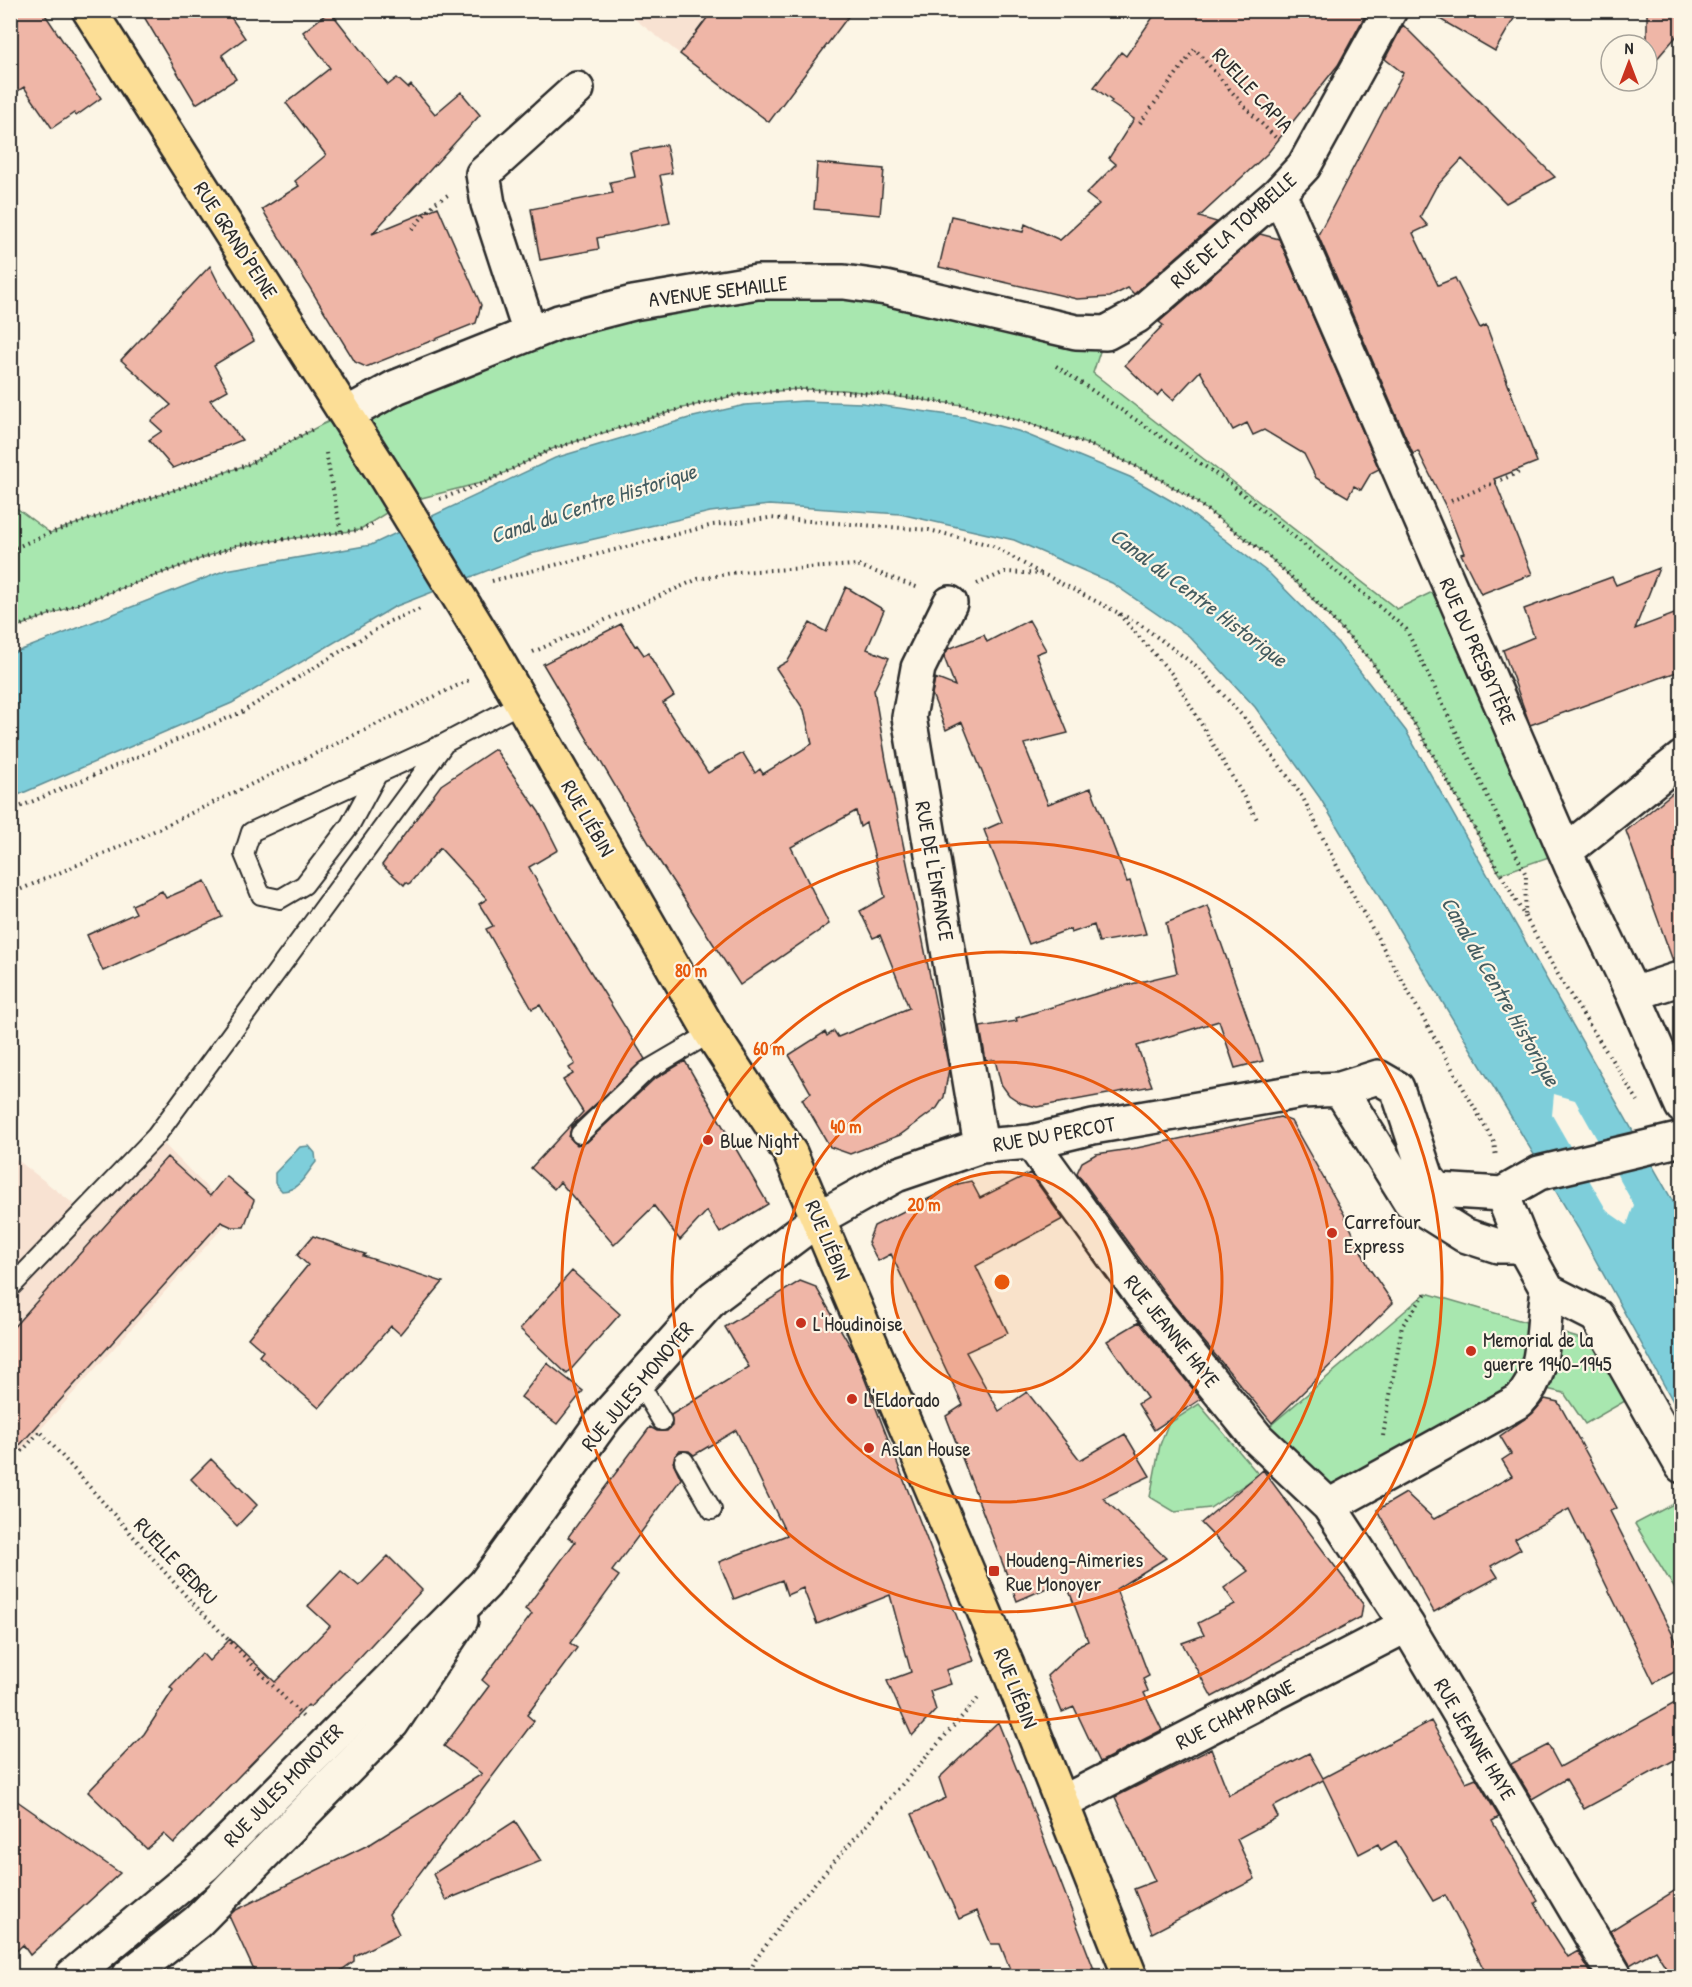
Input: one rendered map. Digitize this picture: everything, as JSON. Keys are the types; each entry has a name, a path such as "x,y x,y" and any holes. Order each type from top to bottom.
{"main road":[{"name":"RUE GRAND'PEINE","path":"89,10 334,419 382,471 493,654"},
{"name":"RUE LIÉBIN","path":"493,654 711,1033 790,1153 1007,1665 1130,1977"}],"street":[{"name":"RUE DE LA TOMBELLE","path":"1106,333 1137,316 1279,193 1304,166 1390,10"},
{"path":"530,333 488,204 483,174 576,88"},
{"name":"RUE DU PRESBYTÈRE","path":"1279,193 1566,851 1633,994 1682,1107"},
{"name":"AVENUE SEMAILLE","path":"334,419 396,387 559,322 633,303 735,285 790,281 844,282 886,288 1076,332 1106,333"},
{"name":"RUE DE L'ENFANCE","path":"950,603 918,668 909,717 981,1146"},
{"path":"1566,851 1682,758"},
{"path":"1633,994 1682,978"},
{"name":"RUE DU PERCOT","path":"819,1218 896,1175 981,1146 1031,1142 1093,1127 1302,1091 1340,1089 1378,1077 1397,1088 1426,1178 1437,1190 1504,1192"},
{"path":"1340,1089 1410,1201 1435,1219 1464,1235 1498,1246 1523,1246"},
{"name":"RUE JEANNE HAYE","path":"1031,1142 1142,1296 1257,1438 1329,1506 1407,1625 1615,1977"},
{"path":"1665,1143 1539,1173 1504,1192 1523,1246 1548,1291 1597,1316 1682,1466"},
{"name":"RUE JULES MONOYER","path":"129,1977 197,1922 392,1723 485,1584 605,1418 638,1380 713,1298 819,1218"},
{"path":"1329,1506 1519,1401 1532,1388 1540,1362 1548,1291"},
{"name":"RUE JULES MONOYER","path":"72,1977 205,1865 327,1740 485,1584"},
{"name":"RUE CHAMPAGNE","path":"1062,1803 1407,1625"}],"lane":[{"path":"377,776 350,825 304,885 280,898 261,895 244,854 251,832 377,776 521,703"},
{"path":"10,1288 156,1136 445,743"},
{"path":"580,1134 646,1071 711,1033"},
{"path":"638,1380 662,1421"},
{"path":"684,1461 712,1510"}],"path":[{"name":"RUELLE CAPIA","path":"1140,123 1195,49 1245,106 1304,166"},
{"path":"412,229 435,203 483,174"},
{"path":"1020,318 1046,359 1228,482 1406,629 1526,875 1525,919"},
{"path":"434,501 488,481 552,448 672,411 737,395 798,389 893,395 963,405 1031,424 1092,446 1146,471 1188,496 1266,554 1370,658 1418,729 1564,986 1665,1143"},
{"path":"10,550 50,533 249,464 334,419"},
{"path":"325,447 341,532"},
{"path":"1419,515 1522,471"},
{"path":"486,584 507,575 713,525 769,518 929,530 991,545 1138,623 1199,668 1247,721 1302,796 1340,872 1494,1142 1497,1172 1504,1192"},
{"path":"10,629 238,545 359,530 380,522"},
{"path":"10,894 133,841 493,654 698,579 738,572 857,565 906,581 950,603 979,582 1005,572 1042,574"},
{"path":"10,812 242,712 390,621 433,604"},
{"path":"1116,611 1151,647 1172,674 1258,821"},
{"path":"1382,1441 1402,1326 1426,1293"},
{"name":"RUELLE GEDRU","path":"10,1466 40,1431 186,1596 327,1740"},
{"path":"747,1977 756,1959 795,1906 1007,1665"}],"shaded area":[{"path":"624,11 854,11 769,122"},
{"path":"156,1136 242,1223 226,1224 11,1462 11,1155 84,1212"}],"green space":[{"path":"757,282 1106,333 1093,373 1397,609 1449,584 1566,851 1500,874 1418,729 1369,658 1266,554 1188,496 1146,471 1092,446 1031,424 963,405 844,390 798,389 737,395 683,408 552,449 488,481 402,503 359,530 238,545 11,629 11,504 50,533 249,464 321,425 530,333"},
{"path":"1426,1293 1526,1322 1528,1352 1513,1391 1332,1494 1264,1431"},
{"path":"1551,1330 1591,1342 1625,1401 1585,1424 1564,1393 1542,1388"},
{"path":"1199,1404 1259,1475 1210,1508 1175,1512 1150,1497 1160,1445 1168,1424"},
{"path":"1681,1500 1681,1599 1635,1524"}],"water":[{"name":"Canal du Centre Historique","path":"804,401 862,403 964,417 1018,431 1130,477 1182,507 1270,574 1338,643 1406,731 1681,1216 1681,1416 1578,1228 1320,798 1255,707 1189,636 1112,583 1014,540 900,514 769,505 710,512 530,554 394,607 232,703 11,798 11,654 226,570 371,545 555,458 689,418 745,405"},
{"path":"309,1146 315,1153 316,1162 298,1185 282,1191 275,1183 275,1173 300,1147"}],"pier":[{"path":"1554,1094 1575,1100 1634,1205 1627,1225 1607,1211 1552,1115"}],"building":[{"path":"10,10 42,10 101,98 76,116 74,113 52,128 24,87 10,96"},
{"path":"140,10 226,10 245,38 222,55 236,79 196,104"},
{"path":"713,10 853,10 769,122 680,54"},
{"path":"1158,10 1368,10 1338,65 1267,154 1199,217 1217,222 1134,294 1128,288 1110,297 1077,299 939,267 951,216 1023,232 1025,224 1060,240 1099,204 1086,194 1116,164 1109,158 1134,119 1110,103 1112,101 1094,87 1121,52 1126,56"},
{"path":"1424,10 1519,10 1495,51"},
{"path":"1647,10 1682,10 1682,30 1659,56 1659,33 1647,33"},
{"path":"330,11 388,85 397,78 408,88 411,85 435,114 461,92 480,115 372,234 438,207 481,305 476,323 366,367 355,362 262,209 299,186 295,181 326,155 286,103 330,68 303,32"},
{"path":"1403,25 1555,177 1506,203 1462,159 1436,187 1420,217 1428,226 1413,233 1438,285 1455,278 1480,328 1486,325 1537,462 1494,479 1532,574 1481,594 1461,554 1464,553 1446,507 1418,451 1413,454 1318,235 1403,73 1385,59"},
{"path":"666,145 672,173 660,175 670,223 597,238 599,249 540,260 531,209 613,193 610,182 635,177 630,152"},
{"path":"817,163 884,169 880,215 814,209"},
{"path":"1260,234 1279,239 1379,469 1371,473 1361,490 1354,486 1348,497 1316,478 1304,454 1264,430 1253,435 1247,423 1233,430 1200,371 1173,400 1162,390 1157,396 1125,365 1163,325 1159,322"},
{"path":"210,266 254,341 214,365 228,390 210,400 242,440 173,468 149,440 162,431 151,421 171,405 121,360"},
{"path":"1659,568 1635,629 1682,611 1682,670 1530,725 1503,650 1534,637 1524,609 1612,577 1616,585"},
{"path":"846,587 884,610 867,649 889,658 874,690 886,760 949,1069 944,1097 937,1108 900,1135 850,1154 830,1147 802,1099 811,1093 789,1055 825,1032 827,1036 834,1031 838,1037 909,1008 880,935 873,938 860,911 885,897 866,823 860,827 856,811 791,847 829,924 740,985 660,862 543,664 621,624 635,646 637,645 644,655 648,653 674,696 663,703 708,773 743,753 755,773 760,769 763,774 812,744 804,710 776,668 788,661 810,623 826,632"},
{"path":"1029,620 1046,650 1036,654 1068,733 1024,744 1048,804 1091,788 1127,882 1130,881 1146,934 1099,942 1094,925 1071,933 1070,929 1029,944 984,830 1002,822 962,722 946,730 932,694 935,678 955,686 944,657 948,649 984,635 987,642"},
{"path":"495,749 539,812 558,850 529,867 559,921 645,1059 572,1126 569,1137 577,1145 587,1142 653,1080 685,1061 768,1204 720,1233 707,1211 680,1240 654,1206 614,1245 560,1182 554,1189 531,1168 583,1112 563,1080 573,1074 569,1068 575,1064 540,1005 532,1009 486,929 493,926 479,904 487,899 440,848 409,884 406,882 404,885 382,865 441,785"},
{"path":"1682,785 1682,960 1673,961 1626,831"},
{"path":"205,881 222,917 103,971 87,935 136,913 132,905 162,891 166,898"},
{"path":"1208,906 1263,1061 1235,1068 1219,1021 1137,1046 1152,1086 1037,1107 1021,1103 1009,1095 1001,1084 995,1060 986,1061 980,1027 1017,1021 1016,1018 1111,989 1177,973 1166,923"},
{"path":"1280,1117 1291,1121 1344,1214 1369,1268 1393,1303 1272,1423 1172,1303 1077,1173 1082,1162 1096,1154 1137,1148"},
{"path":"167,1157 210,1196 226,1176 254,1200 244,1227 232,1227 221,1222 10,1456 10,1331"},
{"path":"1030,1173 1063,1219 976,1266 1008,1333 966,1352 999,1411 1027,1392 1080,1460 1125,1434 1150,1476 1103,1498 1166,1558 1116,1589 1149,1676 1143,1679 1148,1691 1144,1693 1162,1730 1100,1762 1074,1707 1062,1712 1047,1676 1081,1644 1088,1641 1065,1580 1017,1601 946,1416 963,1405 891,1254 878,1261 868,1242 874,1226 958,1184 971,1181 980,1198"},
{"path":"313,1236 365,1254 363,1256 443,1282 400,1334 391,1326 319,1408 259,1356 263,1351 248,1338 308,1265 297,1255"},
{"path":"572,1271 620,1314 567,1374 520,1329"},
{"path":"800,1281 816,1287 855,1354 974,1661 946,1670 951,1684 930,1691 936,1710 912,1736 887,1681 911,1672 890,1595 817,1624 803,1588 787,1595 782,1580 734,1599 719,1562 787,1535 736,1430 694,1455 689,1451 679,1451 673,1462 681,1479 612,1571 619,1576 570,1643 577,1648 527,1715 534,1721 389,1914 399,1934 354,1956 354,1961 332,1977 257,1977 229,1916 234,1911 372,1843 482,1774 444,1746 489,1686 482,1680 532,1614 525,1609 575,1542 568,1537 650,1427 657,1431 667,1431 672,1426 671,1415 749,1367 725,1327"},
{"path":"1139,1322 1201,1399 1154,1430 1138,1404 1147,1398 1107,1341"},
{"path":"547,1363 583,1391 557,1424 521,1397"},
{"path":"1545,1399 1558,1402 1617,1508 1610,1511 1682,1653 1682,1668 1654,1683 1569,1509 1515,1539 1521,1549 1491,1566 1498,1577 1434,1612 1377,1510 1406,1493 1434,1519 1512,1476 1502,1460 1511,1454 1500,1436 1533,1413"},
{"path":"211,1459 257,1505 237,1526 191,1479"},
{"path":"1263,1470 1363,1604 1361,1617 1212,1697 1182,1643 1204,1635 1198,1623 1235,1604 1224,1588 1248,1571 1201,1523"},
{"path":"388,1556 422,1590 360,1657 310,1707 308,1705 174,1843 164,1834 147,1849 88,1792 144,1734 173,1690 170,1687 202,1653 209,1661 230,1639 275,1682 330,1626 308,1606 341,1571 359,1586"},
{"path":"1682,1699 1682,1756 1584,1809 1566,1779 1532,1799 1511,1764 1548,1745 1560,1767"},
{"path":"1431,1721 1466,1782 1476,1778 1499,1817 1492,1821 1538,1901 1535,1903 1550,1929 1568,1957 1578,1951 1593,1977 1488,1977 1445,1895 1433,1901 1396,1841 1381,1850 1378,1844 1359,1854 1323,1780 1273,1807 1278,1817 1237,1839 1255,1879 1152,1933 1134,1889 1155,1881 1115,1797 1211,1749 1229,1795 1309,1753 1323,1778"},
{"path":"998,1722 1097,1977 1013,1977 1000,1944 991,1944 977,1911 959,1919 912,1814 946,1798 939,1778"},
{"path":"10,1796 120,1873 30,1955 23,1945 10,1957"},
{"path":"515,1821 541,1861 446,1900 433,1874"},
{"path":"1682,1886 1682,1977 1672,1977 1655,1950 1630,1965 1610,1931"}],"place":[{"name":"Blue Night","path":"708,1140"},
{"name":"Carrefour Express","path":"1332,1233"},
{"name":"L'Houdinoise","path":"801,1323"},
{"name":"Memorial de la guerre 1940-1945","path":"1471,1351"},
{"name":"L'Eldorado","path":"852,1399"},
{"name":"Aslan House","path":"869,1448"},
{"name":"Houdeng-Aimeries Rue Monoyer","path":"994,1571"}]}
